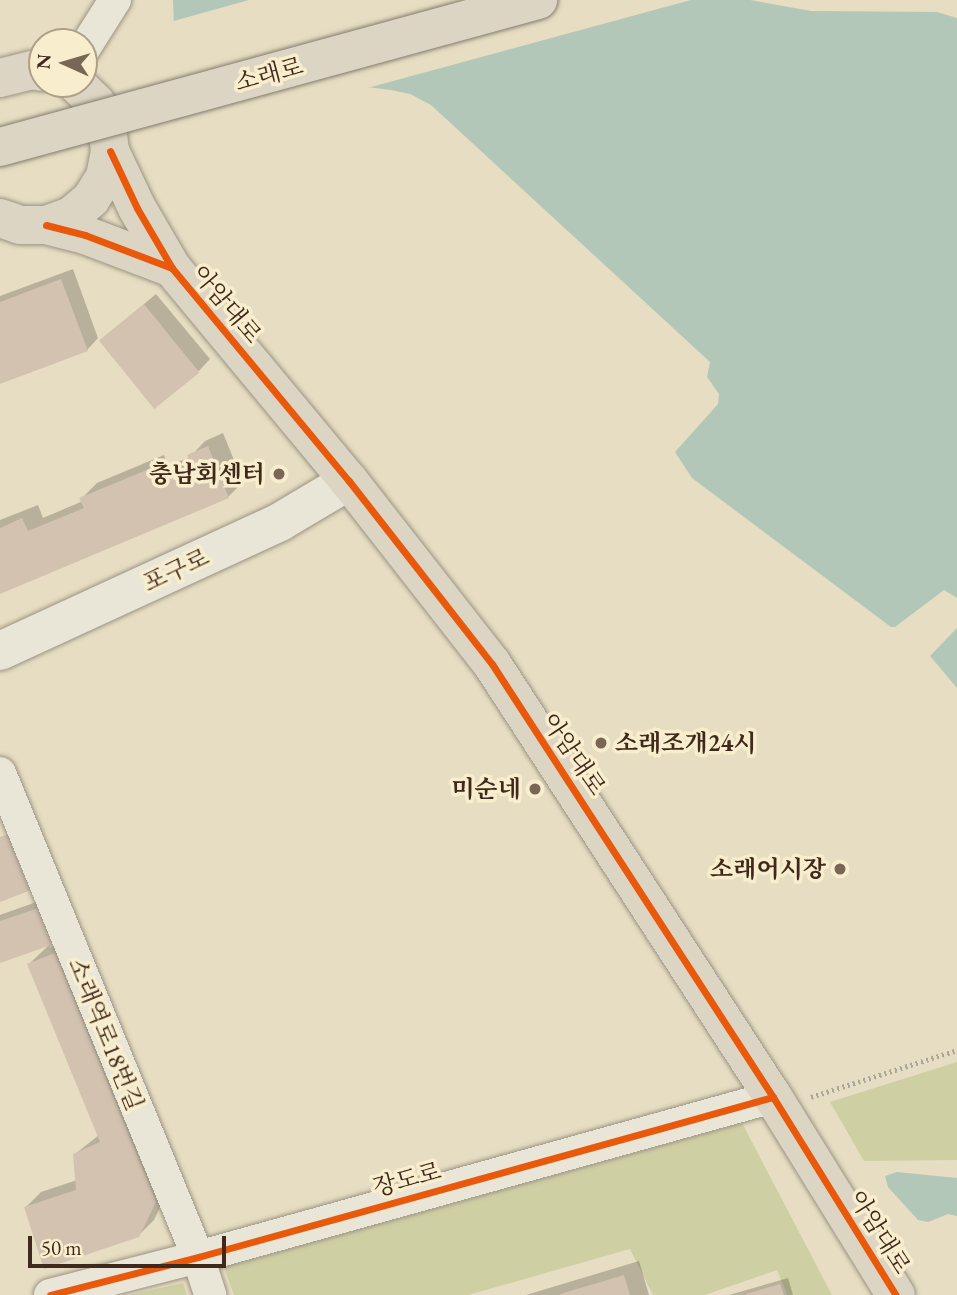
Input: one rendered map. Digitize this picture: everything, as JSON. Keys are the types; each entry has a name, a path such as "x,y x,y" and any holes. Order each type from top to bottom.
{"main road":[{"name":"소래로","path":"0,147 538,0"},
{"path":"0,78 28,71"},
{"path":"46,225 71,216 91,199 105,177 110,151 107,126 91,98"},
{"name":"아암대로","path":"110,151 137,208 172,268 349,481 492,664 897,1295"},
{"name":"아암대로","path":"0,218 20,225 46,225 85,235 172,268"}],"street":[{"path":"97,28 115,0"},
{"name":"포구로","path":"0,651 280,522 349,481"},
{"name":"소래역로18번길","path":"0,773 198,1257 210,1295"},
{"name":"장도로","path":"50,1295 776,1103"}],"path":[{"path":"776,1103 957,1050"}],"green space":[{"path":"957,1062 957,1160 864,1161 830,1102"},
{"path":"742,1123 832,1295 787,1295 777,1270 705,1295 653,1295 630,1249 468,1295 234,1295 224,1267"},
{"path":"183,1283 187,1295 129,1295"}],"shaded area":[{"path":"173,0 750,0 811,11 937,12 957,18 957,598 944,590 895,627 891,627 692,478 675,452 718,404 719,394 707,377 710,362 431,105 410,94 391,90 206,67 174,29"},
{"path":"957,628 957,688 930,656"},
{"path":"897,1172 957,1178 957,1216 948,1214 928,1222 918,1220 888,1187 885,1176"}],"pier":[{"path":"249,0 691,0 360,90 205,70 188,64 177,50 170,22"}],"building":[{"path":"61,279 88,351 0,384 0,302"},
{"path":"144,304 199,372 154,409 99,341"},
{"path":"208,446 229,498 0,594 0,528 22,518 28,531 84,508 79,498 149,469 153,480 191,464 187,455"},
{"path":"12,833 34,889 0,902 0,837"},
{"path":"42,907 54,944 0,963 0,921"},
{"path":"55,953 156,1202 139,1237 44,1269 24,1207 76,1190 73,1154 100,1142 27,964"},
{"path":"624,1275 630,1295 560,1295 560,1294"},
{"path":"780,1284 784,1295 746,1294"}],"cycle path":[{"path":"46,225 85,235 172,268 137,208 110,151"},
{"path":"172,268 349,481 492,664 773,1097 896,1295"},
{"path":"50,1295 198,1257 773,1097"}],"place":[{"name":"충남회센터","path":"279,474"},
{"name":"소래조개24시","path":"601,743"},
{"name":"미순네","path":"535,789"},
{"name":"소래어시장","path":"840,869"}]}
